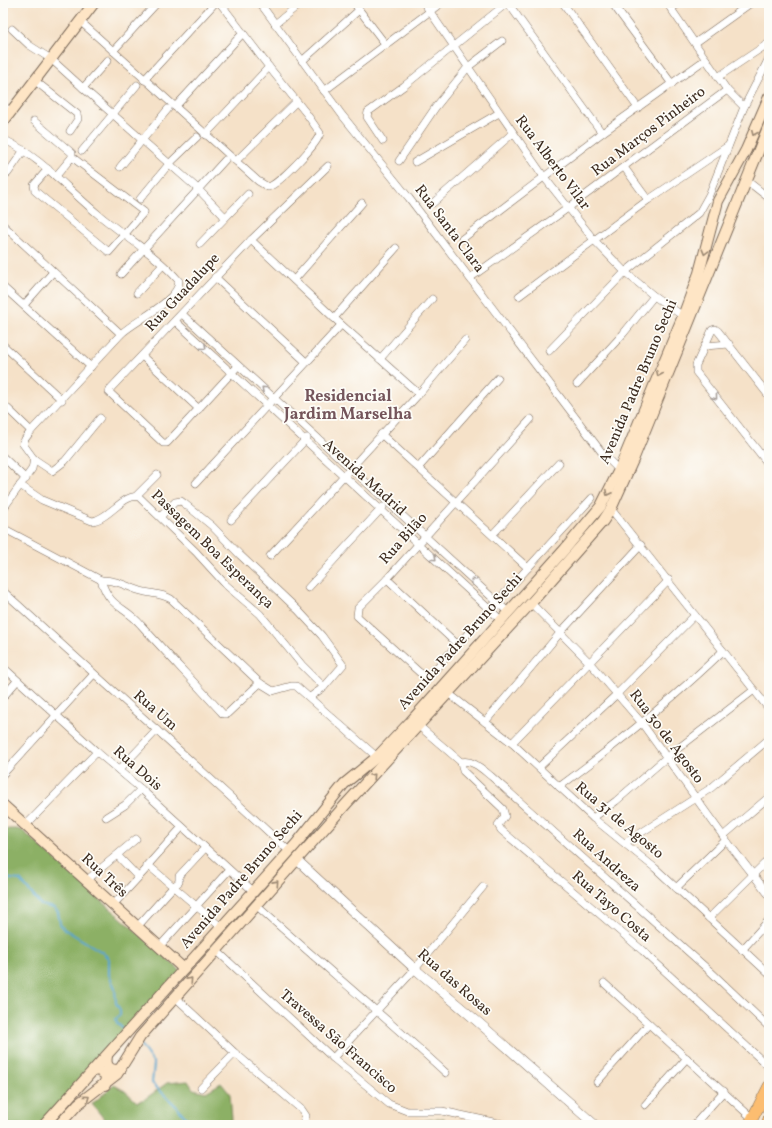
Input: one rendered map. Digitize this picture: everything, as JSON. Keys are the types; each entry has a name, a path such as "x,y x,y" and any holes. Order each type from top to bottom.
{"main road":[{"path":"3,122 7,109 34,80 81,22 94,3"},
{"name":"Avenida Padre Bruno Sechi","path":"44,1125 254,891 338,791 377,757 501,620 601,506 619,470 683,316 701,266 718,201 746,150 769,97"},
{"name":"Avenida Padre Bruno Sechi","path":"59,1125 78,1104 105,1085 120,1069 134,1044 216,950 257,906 347,803 531,603 611,509 633,460 746,180 769,127"},
{"path":"718,201 736,207"},
{"path":"349,780 349,787 353,791 358,792"},
{"path":"338,791 346,794 348,797 347,803"},
{"name":"Rua Três","path":"3,805 184,969"},
{"path":"107,1056 106,1062 108,1067 114,1070 120,1069"},
{"path":"93,1071 98,1070 106,1075 105,1085"},
{"path":"751,1122 769,1086"},
{"path":"767,1125 769,1118"}],"street":[{"path":"113,51 156,3"},
{"path":"144,80 215,3"},
{"path":"81,22 144,80 171,108 258,181 268,187 276,183 313,145 319,138 320,133 220,3"},
{"name":"Rua Santa Clara","path":"260,3 324,91 470,278 603,454 619,470"},
{"path":"275,24 301,3"},
{"path":"354,3 386,45"},
{"name":"Rua Alberto Vilar","path":"424,3 544,177 594,240 625,272 654,296 683,316"},
{"path":"324,91 441,3"},
{"path":"383,141 367,117 368,112 404,86 508,3 602,133"},
{"path":"563,3 638,108"},
{"path":"612,3 672,84"},
{"path":"679,3 669,6 727,90 744,107"},
{"path":"695,44 751,3"},
{"path":"302,61 360,10"},
{"path":"12,30 29,45 51,59 198,189 225,217"},
{"path":"120,167 171,108 243,33"},
{"path":"399,161 435,108 468,67 502,41"},
{"path":"718,77 769,43"},
{"path":"549,350 625,272 699,213 709,195 744,107 769,58"},
{"path":"462,238 602,133 706,59"},
{"path":"83,88 108,60"},
{"path":"205,135 269,67"},
{"path":"34,80 77,114 78,119 70,131"},
{"path":"82,151 137,86"},
{"name":"Rua Marços Pinheiro","path":"470,278 568,208 727,90"},
{"path":"236,161 296,102"},
{"path":"416,162 499,113"},
{"path":"34,121 71,150 72,157 144,212 109,252 35,191 34,185 48,169"},
{"path":"433,203 513,133"},
{"path":"140,199 169,164 197,137"},
{"path":"3,139 24,150 48,169 94,211 144,250 177,279 178,286 157,309 130,326 121,334 32,431 25,439 23,444 34,459 50,470 58,467 100,418"},
{"path":"519,296 648,200 728,146"},
{"path":"8,172 24,150"},
{"path":"56,176 72,157"},
{"path":"121,274 225,160"},
{"name":"Rua Guadalupe","path":"199,409 167,443 163,443 109,392 111,388 182,314 215,277 328,166"},
{"path":"624,167 648,200"},
{"path":"746,180 769,198"},
{"path":"200,244 248,194"},
{"path":"294,280 362,203"},
{"path":"3,225 121,334"},
{"path":"251,240 341,325 419,394"},
{"path":"334,318 396,248"},
{"path":"137,293 162,266"},
{"path":"24,305 53,272"},
{"path":"215,277 306,362"},
{"path":"4,292 24,305 92,367"},
{"path":"577,384 623,334 654,296"},
{"path":"380,359 432,299"},
{"name":"Avenida Madrid","path":"182,314 508,612"},
{"name":"Avenida Madrid","path":"175,321 304,441 501,620"},
{"path":"196,483 341,325"},
{"path":"769,396 718,331 714,329 712,330 696,365 696,372 769,465"},
{"path":"270,556 349,468 419,394 465,340"},
{"path":"705,346 729,344"},
{"path":"3,345 62,400"},
{"path":"142,356 199,409 238,366"},
{"path":"418,467 498,378"},
{"path":"3,404 32,431"},
{"name":"Rua Bilão","path":"458,645 432,675 427,677 419,672 357,616 358,608 531,419"},
{"path":"231,520 311,433"},
{"path":"381,434 493,534 528,568"},
{"path":"3,457 26,479"},
{"path":"4,505 26,479 32,469 34,459"},
{"path":"493,534 559,463"},
{"path":"136,496 157,475"},
{"name":"Passagem Boa Esperança","path":"20,486 42,500 92,521 104,516 130,498 136,496 161,516 196,552 221,581 260,614 302,666 324,687"},
{"path":"387,578 458,645 592,498"},
{"path":"161,516 175,502 181,501 212,526 311,624 339,658 342,667 324,687 310,697"},
{"path":"308,588 387,502"},
{"path":"611,509 669,580 769,709"},
{"path":"3,528 101,580 119,581 141,591 159,594 171,599 260,683 273,691 296,686 377,757"},
{"path":"485,722 560,633 641,545"},
{"path":"101,580 107,596 113,603 140,624 223,714 227,714 235,708 260,683"},
{"path":"512,743 669,580"},
{"name":"Rua Um","path":"3,592 93,675 234,799 289,851"},
{"name":"Rua 30 de Agosto","path":"531,603 589,662 641,722 667,756 724,838 754,874 769,895"},
{"path":"539,767 618,694 695,615"},
{"path":"559,787 690,682 723,651"},
{"name":"Rua Dois","path":"3,667 57,717 141,789 228,870 254,891"},
{"path":"3,774 57,717 93,675"},
{"path":"3,697 17,681"},
{"path":"593,818 616,801 667,756 754,690"},
{"name":"Rua 31 de Agosto","path":"448,693 512,743 593,818 655,868 769,974"},
{"name":"Rua Andreza","path":"419,726 460,762 467,761 476,765 492,777 711,972 769,1027"},
{"path":"119,770 157,730"},
{"path":"625,843 696,798 733,771 769,739"},
{"path":"26,825 97,752"},
{"name":"Rua Tayo Costa","path":"460,762 463,771 504,809 505,816 498,825 501,830 643,951 769,1067"},
{"path":"106,817 125,805 141,789"},
{"path":"676,888 724,838 769,798"},
{"path":"113,905 182,827"},
{"path":"87,880 118,856 136,839"},
{"path":"137,926 179,882 179,876 205,848"},
{"path":"118,856 138,877"},
{"name":"Rua das Rosas","path":"297,860 415,968 595,1125"},
{"path":"708,918 769,860"},
{"path":"147,866 151,867 221,927"},
{"path":"159,947 195,905 228,870"},
{"path":"333,1058 415,968 483,886"},
{"path":"257,906 319,962 377,1010 446,1073"},
{"path":"742,950 769,920"},
{"name":"Travessa São Francisco","path":"216,950 333,1058 370,1090 399,1109 407,1111 442,1111 507,1125"},
{"path":"604,983 724,1091 751,1122"},
{"path":"175,997 235,1053 302,1110 306,1116 302,1125"},
{"path":"598,1082 649,1024"},
{"path":"201,1088 235,1053"},
{"path":"645,1105 687,1058"},
{"path":"694,1125 724,1091"}],"green space":[{"path":"8,829 23,831 181,971 40,1125 3,1125 3,833"},
{"path":"188,1081 193,1089 206,1092 221,1083 230,1094 232,1119 229,1125 109,1125 92,1104 114,1085 125,1091 137,1102 145,1099 167,1083"},
{"path":"444,1118 445,1125 402,1125 405,1120 420,1121"}],"waterway":[{"path":"3,878 20,880 41,905 54,908 58,912 60,924 64,929 102,952 109,959 109,975 115,988 116,1003 120,1010 120,1015 116,1019 117,1023 125,1031"},
{"path":"140,1044 154,1064 152,1083 177,1107 192,1125"}],"district":[{"name":"Residencial Jardim Marselha","path":"348,406"}]}
